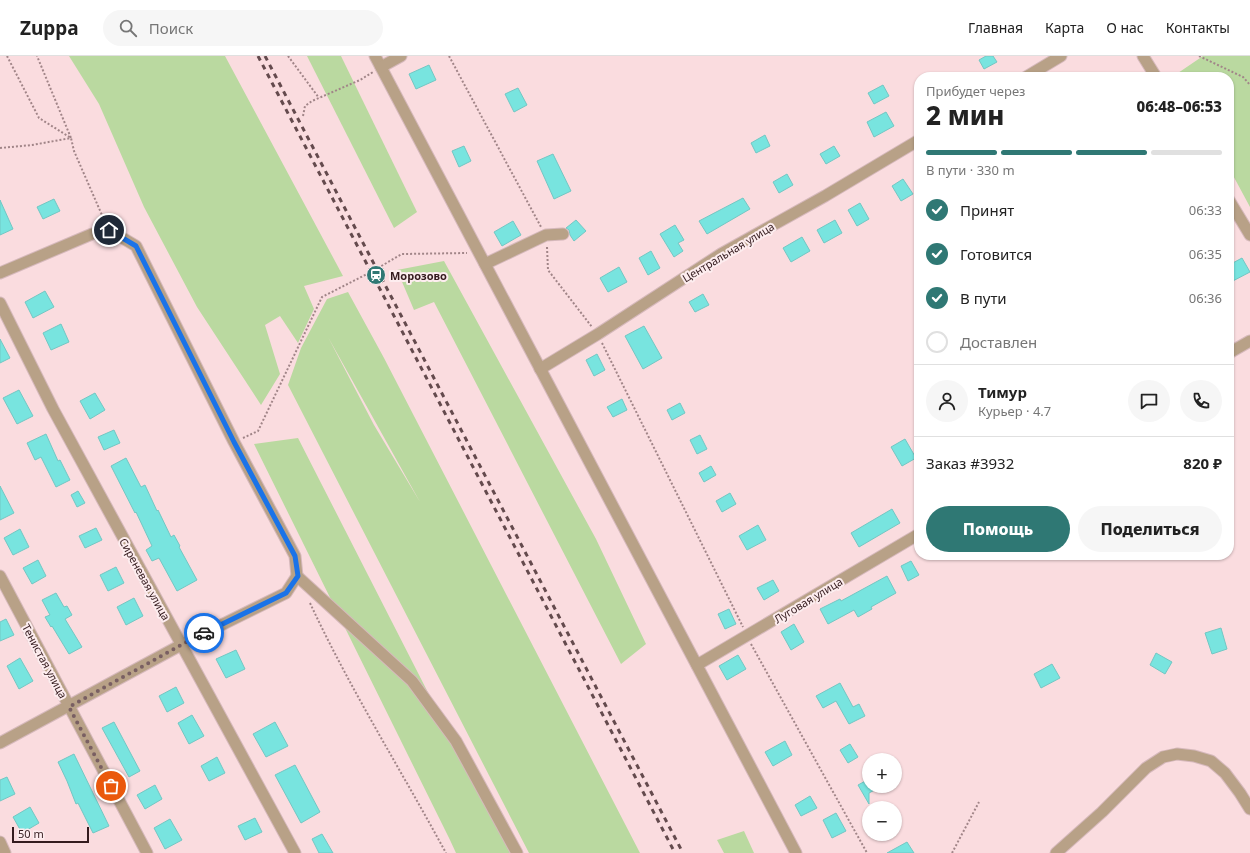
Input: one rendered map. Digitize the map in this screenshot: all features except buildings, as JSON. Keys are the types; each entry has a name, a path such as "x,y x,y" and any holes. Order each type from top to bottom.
{"street":[{"path":"375,56 796,853"},
{"path":"381,67 401,56"},
{"path":"1034,72 1061,56"},
{"path":"1143,56 1153,72"},
{"name":"Центральная улица","path":"540,369 598,334 721,254 825,196 914,143"},
{"path":"1234,208 1250,235"},
{"path":"0,273 92,234 109,230 136,246 234,442 295,556 298,576 412,681 456,741 517,853"},
{"path":"485,264 546,235 563,234"},
{"name":"Сиреневая улица","path":"0,303 53,409 295,853"},
{"path":"1234,350 1250,340"},
{"name":"Луговая улица","path":"697,665 914,537"},
{"name":"Тенистая улица","path":"0,576 147,853"},
{"path":"0,743 181,645 286,593 298,576"},
{"path":"1056,853 1102,812 1146,768 1163,757 1177,754 1194,756 1211,761 1225,773 1240,792 1250,809"},
{"path":"0,842 5,853"}],"path":[{"path":"7,56 39,118 71,138"},
{"path":"37,56 71,138 74,151 109,230"},
{"path":"288,56 319,98"},
{"path":"449,56 546,235 548,270 598,334 747,636 867,853"},
{"path":"1199,56 1233,72"},
{"path":"303,116 306,106 319,98 360,80 381,67"},
{"path":"1234,73 1243,77 1250,85"},
{"path":"0,148 32,145 71,138"},
{"path":"234,442 258,431 322,297 402,254 478,252"},
{"path":"307,597 371,721 446,853"},
{"path":"952,853 979,802"}],"green space":[{"path":"69,56 225,56 343,276 304,286 314,309 298,343 280,316 265,325 280,374 261,405 197,307 144,207 99,104"},
{"path":"307,56 341,56 417,212 394,228"},
{"path":"1203,56 1250,56 1250,207 1234,177 1234,72 1179,72"},
{"path":"444,261 596,539 646,644 621,664 434,302 414,310 397,270"},
{"path":"348,292 384,358 640,853 529,853 288,385 301,348 327,299","holes":["328,337 420,502 374,425"]},
{"path":"298,438 510,853 456,853 254,444"},
{"path":"744,831 754,853 724,853 717,840"}],"railway":[{"path":"258,56 675,853"},
{"path":"265,56 683,853"}],"way so far":[{"path":"111,786 69,707 204,633"}],"place":[{"name":"Морозово","path":"376,275"}],"route":[{"path":"109,230 136,246 234,442 295,556 298,576 286,593 204,633"}]}
